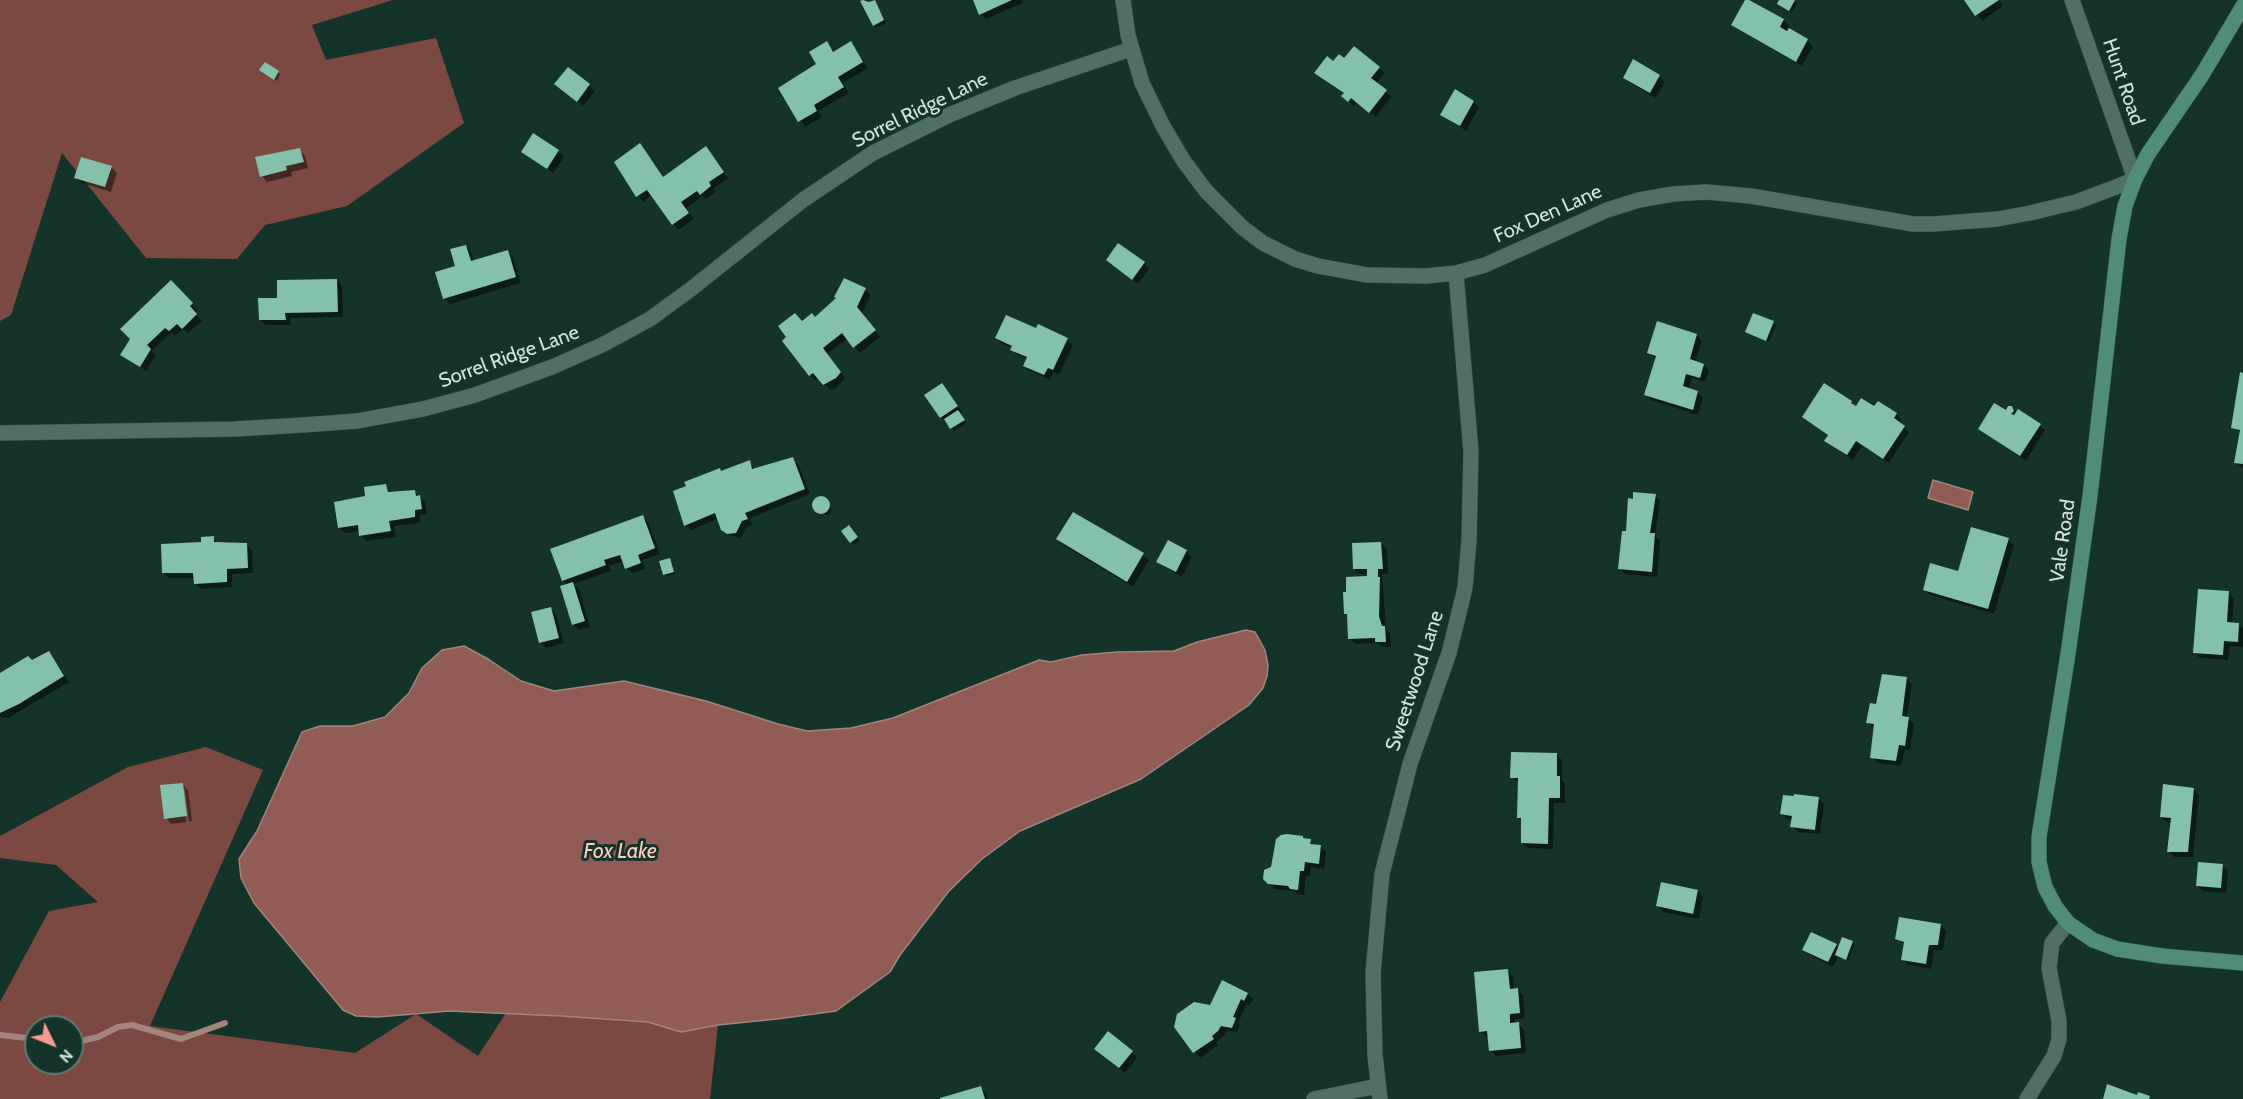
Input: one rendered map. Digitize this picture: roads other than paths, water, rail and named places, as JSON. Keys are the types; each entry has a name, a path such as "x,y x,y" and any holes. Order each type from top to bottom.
{"main road":[{"name":"Vale Road","path":"2243,6 2202,75 2148,154 2125,206 2119,239 2090,496 2039,837 2039,862 2045,887 2055,906 2068,923 2093,940 2117,949 2162,956 2243,963"}],"street":[{"name":"Fox Den Lane","path":"1123,0 1131,49 1142,83 1183,160 1206,191 1243,228 1263,243 1295,259 1367,275 1426,276 1456,273 1485,265 1607,210 1639,200 1673,194 1706,192 1751,196 1913,224 1933,224 1998,219 2030,213 2076,202 2135,179"},
{"name":"Hunt Road","path":"2072,0 2135,179"},
{"name":"Sorrel Ridge Lane","path":"0,433 235,429 357,421 414,411 475,395 552,367 602,345 650,319 803,200 873,153 949,115 1004,93 1131,49"},
{"name":"Sweetwood Lane","path":"1379,1092 1375,1055 1373,973 1382,874 1410,764 1449,653 1465,588 1469,540 1471,452 1456,273"},
{"path":"2026,1099 2054,1056 2059,1039 2059,1021 2049,968 2052,943 2068,923"},
{"path":"1314,1099 1379,1092"}],"water":[{"path":"1933,480 1973,492 1968,510 1928,498"},
{"name":"Fox Lake","path":"1246,630 1255,632 1265,650 1268,665 1263,688 1249,705 1141,779 1020,831 982,859 949,891 900,955 890,972 836,1011 718,1025 681,1032 648,1022 561,1016 449,1011 378,1017 356,1016 343,1010 254,903 241,878 239,859 257,831 302,732 320,726 353,726 385,717 409,693 422,668 442,650 464,646 521,681 554,691 624,681 706,701 807,731 851,728 893,718 1039,660 1051,662 1082,655 1117,652 1174,651 1197,642"}],"waterway":[{"path":"84,1040 98,1037 118,1027 132,1025 181,1039 225,1023"},
{"path":"0,1035 24,1038"}]}
